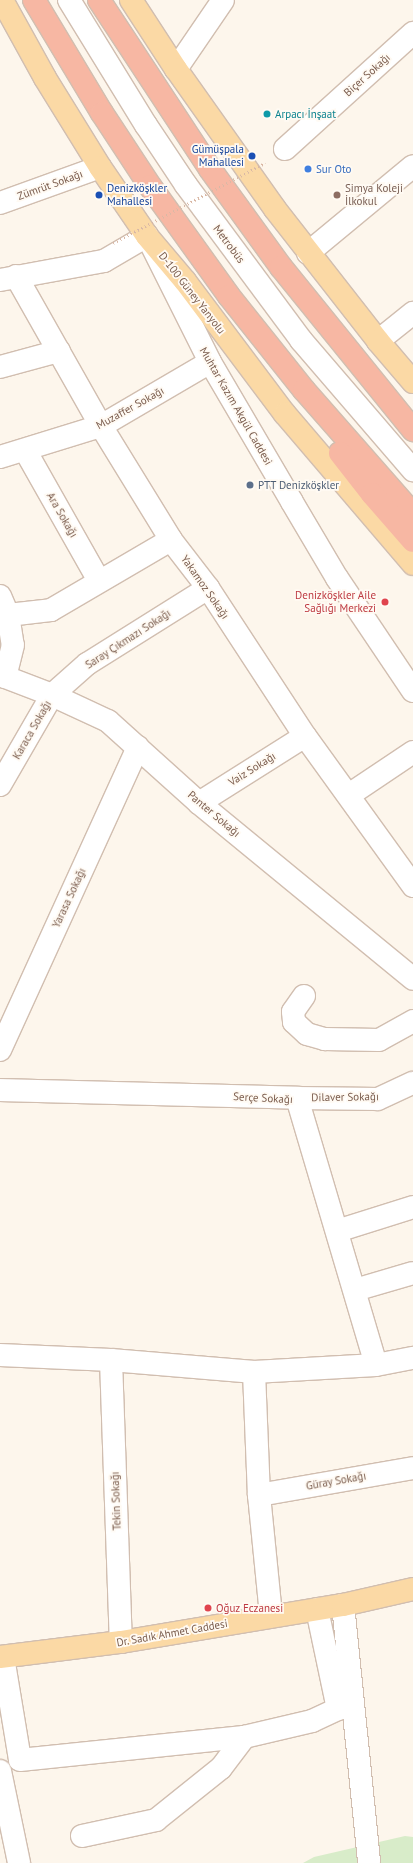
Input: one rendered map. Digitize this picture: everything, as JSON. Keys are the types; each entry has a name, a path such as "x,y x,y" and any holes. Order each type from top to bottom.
{"highway":[{"path":"34,0 102,113 150,186 229,296 304,390 413,514"},
{"path":"99,0 170,111 232,200 281,267 413,430"},
{"path":"304,390 317,417 334,445 372,494 413,541"}],"main road":[{"name":"D-100 Güney Yanyolu","path":"2,0 45,78 100,167 147,236 184,281 285,414 413,564"},
{"path":"131,0 176,69 308,253 378,341 413,382"},
{"name":"Dr. Sadık Ahmet Caddesi","path":"1,1657 121,1642 343,1605 413,1589"}],"street":[{"name":"Metrobüs","path":"69,0 146,125 186,185 301,340 413,470"},
{"path":"176,69 223,0"},
{"name":"Biçer Sokağı","path":"285,149 413,33"},
{"path":"308,253 413,166"},
{"name":"Zümrüt Sokağı","path":"0,203 100,167"},
{"path":"8,278 104,261 147,236"},
{"name":"Muhtar Kazım Akgül Caddesi","path":"147,236 210,362 337,578 413,691"},
{"name":"Yakamoz Sokağı","path":"8,278 59,351 101,426 171,540 208,588 305,736 413,886"},
{"path":"378,341 413,313"},
{"path":"0,367 59,351"},
{"name":"Muzaffer Sokağı","path":"0,457 101,426 210,362"},
{"name":"Ara Sokağı","path":"25,450 99,581"},
{"path":"3,676 13,645 3,609 51,610 171,540"},
{"name":"Saray Çıkmazı Sokağı","path":"52,695 87,664 208,588"},
{"name":"Panter Sokağı","path":"3,676 52,695 108,721 199,803 413,979"},
{"name":"Karaca Sokağı","path":"0,785 52,695"},
{"name":"Vaiz Sokağı","path":"199,803 305,736"},
{"name":"Yarasa Sokağı","path":"0,1050 138,747"},
{"path":"348,795 413,752"},
{"path":"304,996 293,1012 294,1022 307,1034 325,1039 379,1040 413,1021"},
{"name":"Dilaver Sokağı","path":"297,1098 378,1099 413,1083"},
{"name":"Serçe Sokağı","path":"0,1090 297,1098 376,1365"},
{"path":"337,1231 413,1206"},
{"path":"355,1290 413,1273"},
{"path":"0,1355 111,1360 254,1372 376,1365 413,1358"},
{"name":"Tekin Sokağı","path":"111,1360 121,1642"},
{"path":"254,1372 259,1495 271,1616"},
{"name":"Güray Sokağı","path":"259,1495 413,1468"},
{"path":"343,1605 369,1863"},
{"path":"1,1657 20,1760 244,1737 312,1721 338,1709 317,1609"},
{"path":"82,1836 156,1820 220,1768 244,1737"},
{"path":"0,1771 19,1863"}],"path":[{"path":"113,244 265,162"}],"green space":[{"path":"405,1836 413,1837 413,1863 303,1863 314,1857"}],"place":[{"name":"Arpacı İnşaat","path":"267,114"},
{"name":"Gümüşpala Mahallesi","path":"252,156"},
{"name":"Sur Oto","path":"308,169"},
{"name":"Denizköşkler Mahallesi","path":"99,195"},
{"name":"Simya Koleji İlkokul","path":"337,195"},
{"name":"PTT Denizköşkler","path":"250,485"},
{"name":"Denizköşkler Aile Sağlığı Merkezi","path":"385,602"},
{"name":"Oğuz Eczanesi","path":"208,1608"}]}
